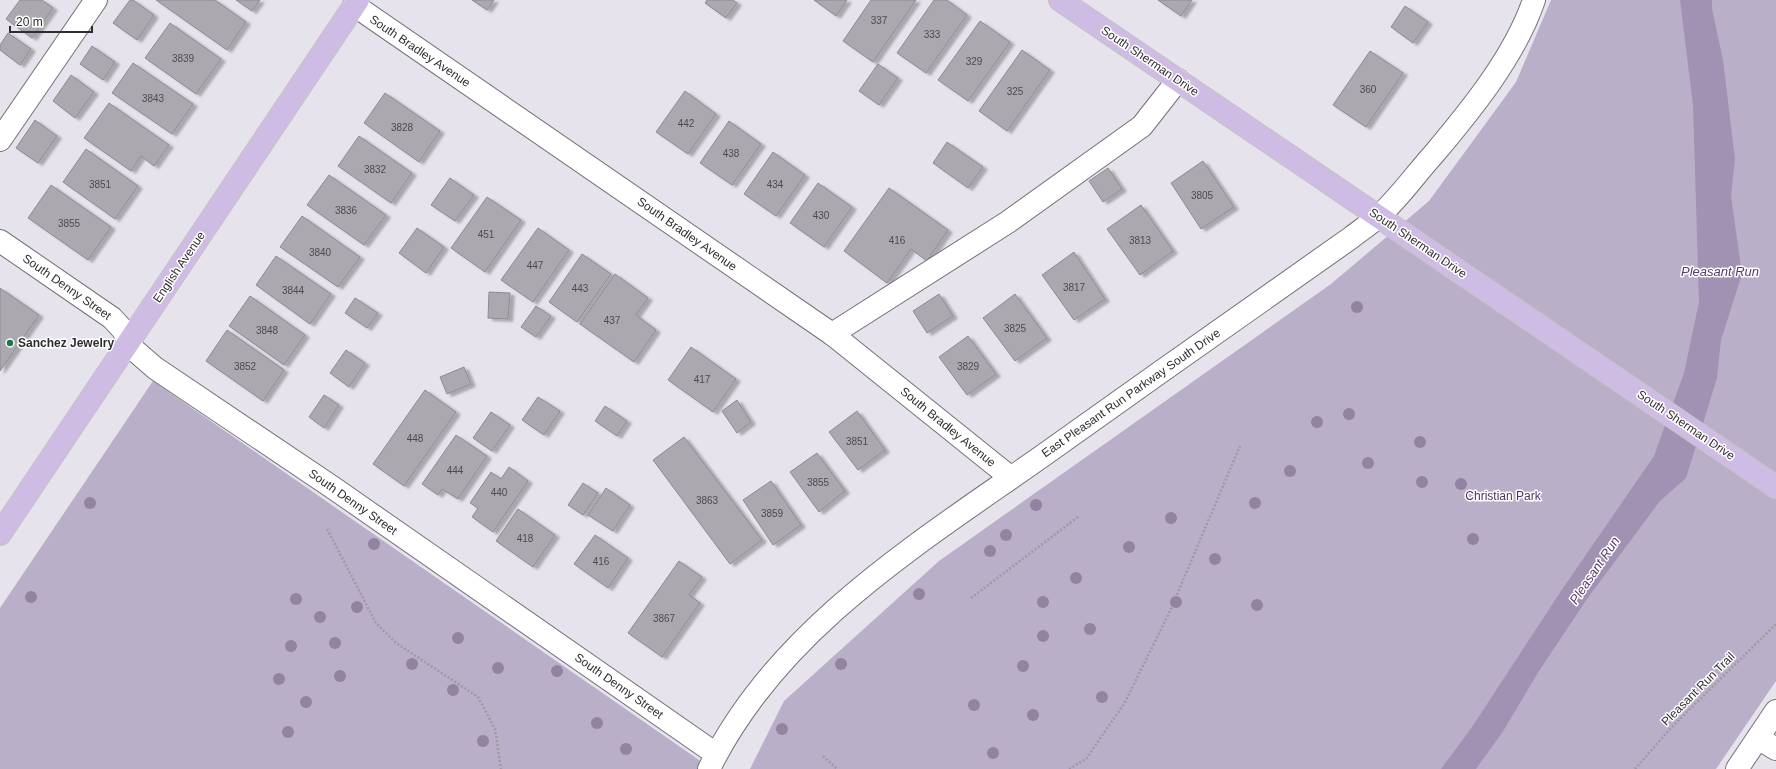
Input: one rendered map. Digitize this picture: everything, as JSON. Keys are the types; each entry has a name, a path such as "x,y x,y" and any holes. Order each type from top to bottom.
{"main road":[{"name":"South Sherman Drive","path":"1060,0 1776,487"},
{"name":"English Avenue","path":"0,534 356,3"}],"street":[{"path":"0,140 96,0"},
{"name":"East Pleasant Run Parkway South Drive","path":"713,761 755,696 788,656 863,584 1010,477 1352,237 1379,216 1450,135 1476,102 1502,64 1520,31 1534,0"},
{"name":"South Bradley Avenue","path":"356,3 832,334 1010,477"},
{"path":"832,334 1008,222 1142,126 1178,80"},
{"name":"South Denny Street","path":"0,241 112,318 123,330 138,355 155,368 332,487 713,761"},
{"path":"1737,769 1776,711"},
{"path":"1758,738 1776,749"}],"path":[{"path":"1069,769 1086,759 1124,704 1170,611 1240,446"},
{"path":"971,598 1078,517"},
{"path":"328,530 376,624 396,643 478,697 495,729 501,769"},
{"name":"Pleasant Run Trail","path":"1635,769 1670,729 1776,624"},
{"path":"823,756 837,769"}],"green space":[{"name":"Christian Park","path":"1551,0 1776,0 1776,681 1716,769 750,769 784,701 939,561 1331,284 1429,201 1516,82"},
{"path":"153,381 712,769 0,769 0,608"}],"water":[{"name":"Pleasant Run","path":"1680,0 1712,0 1712,9 1723,60 1735,158 1731,196 1742,274 1721,340 1717,378 1686,478 1660,501 1587,599 1539,671 1502,733 1476,769 1441,769 1472,727 1561,591 1654,456 1684,373 1699,302 1693,105"}],"building":[{"path":"20,0 42,0 53,8 32,38 6,19"},
{"path":"130,0 133,0 154,15 137,40 113,23"},
{"path":"156,0 215,0 246,22 227,50"},
{"path":"236,0 260,0 252,11"},
{"path":"472,0 494,0 487,10"},
{"path":"707,0 733,0 737,3 726,18 705,3"},
{"path":"814,0 847,0 836,16"},
{"path":"871,0 916,0 873,62 843,41"},
{"path":"934,0 947,0 967,15 926,73 897,53"},
{"path":"1158,0 1192,0 1181,16"},
{"path":"1405,6 1428,22 1413,43 1391,27"},
{"path":"980,21 1010,42 968,101 938,80"},
{"path":"170,23 221,59 196,94 145,58"},
{"path":"8,33 31,49 20,65 0,50 0,45"},
{"path":"92,46 115,62 103,80 80,64"},
{"path":"1022,50 1050,70 1007,131 979,111"},
{"path":"1370,51 1403,73 1366,127 1333,105"},
{"path":"133,63 193,104 172,134 112,93"},
{"path":"878,64 898,78 879,105 859,91"},
{"path":"71,75 94,92 75,118 53,101"},
{"path":"685,91 716,114 688,154 656,132"},
{"path":"385,93 440,131 419,162 364,123"},
{"path":"109,103 169,145 154,166 141,156 131,171 84,138"},
{"path":"35,120 57,136 38,163 16,148"},
{"path":"729,121 761,144 732,185 700,163"},
{"path":"359,136 412,173 391,203 338,166"},
{"path":"947,142 983,167 968,188 933,163"},
{"path":"86,149 138,186 115,219 63,182"},
{"path":"773,152 805,175 776,216 744,194"},
{"path":"1203,161 1234,207 1201,229 1171,183"},
{"path":"1108,168 1122,189 1103,202 1089,181"},
{"path":"329,175 386,215 364,245 307,205"},
{"path":"450,178 474,195 455,221 431,205"},
{"path":"818,183 852,207 824,247 790,223"},
{"path":"51,185 111,227 88,260 28,218"},
{"path":"889,188 948,230 927,261 911,249 887,283 844,251"},
{"path":"487,197 521,220 485,272 451,248"},
{"path":"1141,205 1173,251 1140,275 1107,229"},
{"path":"302,216 360,257 338,287 280,247"},
{"path":"417,228 444,247 426,273 399,253"},
{"path":"538,228 569,250 533,302 501,280"},
{"path":"1074,252 1105,299 1074,320 1042,275"},
{"path":"582,254 611,274 577,322 549,302"},
{"path":"276,256 331,294 310,324 256,285"},
{"path":"615,274 648,298 636,315 656,330 634,362 580,324"},
{"name":"Sanchez Jewelry","path":"0,288 39,315 0,371"},
{"path":"489,292 510,293 508,319 488,318"},
{"path":"939,294 953,316 927,333 913,311"},
{"path":"1015,294 1047,338 1015,361 983,318"},
{"path":"250,296 305,335 284,365 229,326"},
{"path":"355,298 378,313 367,328 345,313"},
{"path":"536,306 551,316 536,337 521,327"},
{"path":"227,330 284,370 263,401 206,361"},
{"path":"968,336 996,374 967,395 939,357"},
{"path":"691,347 736,379 713,412 668,380"},
{"path":"346,350 365,363 349,387 330,373"},
{"path":"464,367 471,384 447,394 440,377"},
{"path":"425,390 456,412 404,486 373,464"},
{"path":"324,395 339,405 324,428 309,417"},
{"path":"538,397 560,411 544,435 522,420"},
{"path":"737,400 751,422 737,433 722,411"},
{"path":"605,406 627,421 617,436 595,421"},
{"path":"857,411 885,450 858,470 829,432"},
{"path":"491,412 510,425 492,451 473,438"},
{"path":"456,435 487,456 458,499 442,489 438,495 422,484"},
{"path":"684,437 762,540 730,564 653,460"},
{"path":"817,453 845,491 819,512 790,472"},
{"path":"509,467 528,481 493,532 472,517 478,508 470,503 491,472 501,479"},
{"path":"771,481 801,525 773,545 743,500"},
{"path":"583,483 598,493 583,515 568,505"},
{"path":"606,488 630,505 613,531 588,515"},
{"path":"518,509 555,535 533,567 496,541"},
{"path":"595,535 628,558 608,588 574,564"},
{"path":"679,561 702,577 689,595 700,603 662,657 628,633"}],"place":[{"name":"Sanchez Jewelry","path":"10,343"}]}
